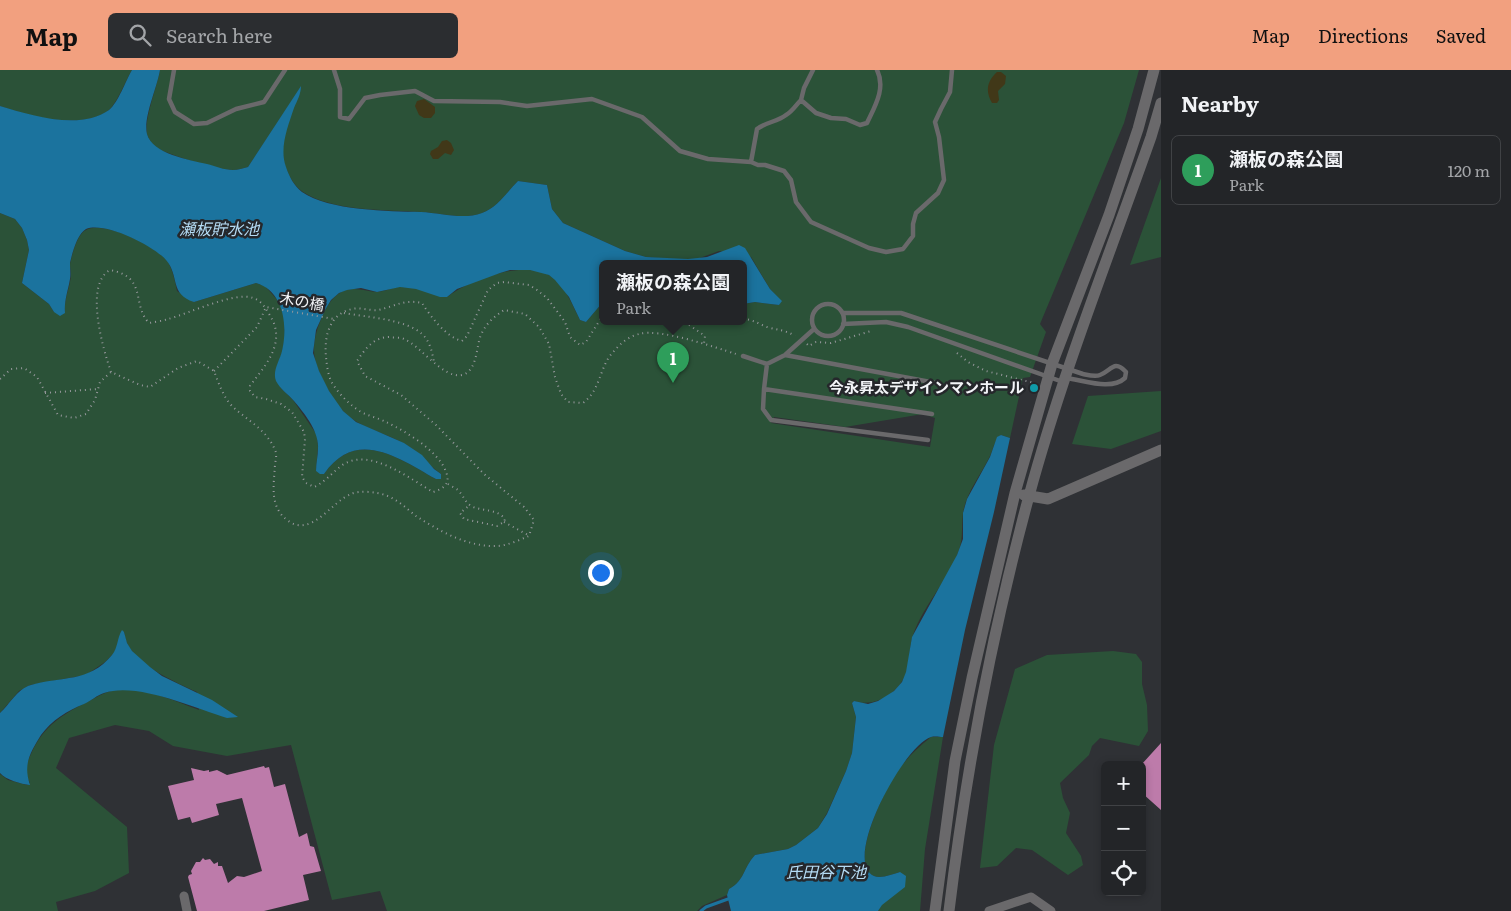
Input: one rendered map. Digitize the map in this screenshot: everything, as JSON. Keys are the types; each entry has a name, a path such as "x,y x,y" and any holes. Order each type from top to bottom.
{"street":[{"path":"935,911 955,761 972,678 1015,493 1052,364 1112,206 1138,129 1154,70"},
{"path":"949,911 972,751 1005,593 1029,497 1066,376 1151,137 1161,103"},
{"path":"1015,493 1048,499 1161,450"},
{"path":"184,896 187,911"},
{"path":"989,911 1031,897 1051,911"}],"lane":[{"path":"174,70 169,99 175,112 194,124 207,123 236,109 264,102 285,70"},
{"path":"334,70 340,89 340,116 349,119 365,98 380,94 415,91 434,101 500,102 527,106 592,99 642,117 680,151 708,159 751,162 758,165 776,167 784,171 791,180 796,202 811,222 869,248 886,252 903,249 913,236 913,224 916,213 938,193 944,180 939,137 935,122 950,92 952,70"},
{"path":"751,162 757,129 765,122 787,115 801,100 804,88 813,70"},
{"path":"801,100 816,113 831,118 846,119 860,125 867,123 878,99 881,83 877,70"},
{"path":"843,313 841,329 833,335 823,335 814,329 812,314 819,306 824,304 835,305 843,313 901,313 1052,364 1066,376 1112,385 1125,378 1126,372 1121,367 1115,366 1097,376 1083,374 1066,376 1048,377 908,327 886,322 843,324"},
{"path":"743,356 767,364 785,355 814,329"},
{"path":"785,355 936,383"},
{"path":"767,364 763,409 771,420 928,440"},
{"path":"764,389 932,414"}],"path":[{"name":"木の橋","path":"111,372 105,356 98,320 96,291 99,281 110,270 126,275 132,281 138,294 144,318 149,323 244,296 254,298 266,307 334,319"},
{"path":"266,307 277,329 275,346 270,359 250,386 250,391 255,397 281,404 292,412 304,432 302,477 314,487 321,484 344,464 357,459 387,464 432,492 442,490 448,484 445,468 434,454 413,437 362,412 347,401 332,384 327,368 324,344 327,332 334,319 343,312 353,308 376,310 410,300 422,303 428,313 453,338 462,341 467,336 488,290 497,283 504,282 529,286 538,290 547,298 565,322 570,338 580,345 586,342 599,322"},
{"path":"214,370 257,327 266,307"},
{"path":"529,536 534,520 524,507 484,474 436,425 401,395 364,376 357,361 364,349 380,337 403,338 444,369 454,374 462,375 467,372 476,359 480,336 491,319 504,310 525,314 539,327 549,344 555,377 562,394 568,402 583,403 594,392 609,358 625,339 640,333 665,335 704,343 743,356"},
{"path":"343,312 405,324 422,334 430,346 434,362"},
{"path":"747,319 769,328 789,332 809,346 816,342 831,343 875,330"},
{"path":"689,325 705,336 704,343"},
{"path":"950,350 986,371 1034,383"},
{"path":"0,380 11,368 24,368 37,377 44,393 58,415 74,418 86,414 95,400 100,382 111,372 140,385 150,387 178,368 197,361 214,370 223,394 232,406 261,430 271,442 276,452 273,497 279,514 289,522 295,525 307,525 354,492 384,495 404,505 415,515 447,534 477,544 498,546 529,536"},
{"path":"44,393 98,389"},
{"path":"448,484 459,491 470,505 500,514 505,519 504,522 529,536"},
{"path":"470,505 460,513 464,519 497,526 504,522"}],"green space":[{"path":"0,70 132,70 109,110 84,120 70,121 25,114 0,106"},
{"path":"160,70 1139,70 1124,123 1040,324 1046,332 1030,377 1023,378 1010,438 1001,435 997,440 967,498 963,513 959,550 947,575 917,624 903,680 898,687 885,697 870,702 854,701 852,703 856,717 852,753 827,813 818,828 788,849 755,855 738,882 729,889 727,895 702,906 697,911 387,911 380,891 332,900 291,745 227,756 173,746 149,731 115,725 69,738 56,768 127,827 129,873 95,891 56,902 58,911 0,911 0,774 8,780 27,785 30,783 26,772 27,765 42,735 62,716 106,693 118,690 139,691 199,710 197,692 179,684 139,659 127,643 124,632 114,653 105,662 86,675 30,685 19,691 0,713 0,213 15,219 22,228 27,240 29,250 22,283 49,304 54,312 65,312 65,302 71,275 70,264 75,245 83,232 94,228 117,232 154,249 168,262 173,272 177,291 194,302 256,283 265,286 280,303 284,318 285,336 276,370 281,388 293,400 317,435 316,471 324,474 336,460 350,452 364,449 393,456 436,479 441,474 409,447 349,417 338,405 324,382 315,358 316,334 328,305 334,297 346,290 358,289 376,292 404,287 447,297 470,283 485,277 517,270 532,270 545,273 560,284 580,320 586,322 599,307 599,325 747,325 747,303 755,302 779,305 781,301 770,289 751,257 719,251 697,259 646,257 625,251 563,223 552,209 547,185 518,181 502,199 487,211 467,216 360,208 329,203 315,198 300,190 295,184 287,171 283,158 284,138 301,87 248,167 235,170 207,165 159,149 150,141 147,134 149,112","holes":["923,414 935,418 930,447 771,423 774,417 845,427"]},
{"path":"1161,178 1161,257 1130,265"},
{"path":"1161,391 1161,431 1111,449 1072,444 1088,396"},
{"path":"1113,651 1136,654 1142,662 1142,684 1147,705 1148,731 1139,746 1100,738 1092,746 1089,755 1060,783 1063,798 1070,813 1066,833 1081,856 1083,865 1068,875 1032,850 1016,848 997,866 980,868 994,745 1015,669 1047,655"},
{"path":"931,737 943,737 925,849 920,911 878,911 900,872 887,876 874,876 867,869 865,857 866,842 878,809 896,773 912,754"}],"sand":[{"path":"997,72 1001,72 1006,76 1005,84 998,91 999,100 997,103 992,103 988,94 988,86"},
{"path":"424,99 435,107 435,113 431,118 424,118 419,115 415,106 417,101"},
{"path":"447,140 451,143 454,150 451,155 445,153 438,159 433,159 430,154 431,151 438,147 442,141"}],"water":[{"name":"瀬板貯水池","path":"132,70 160,70 146,127 150,141 156,147 172,155 235,170 248,167 301,86 300,95 289,122 283,152 286,167 294,184 299,190 314,198 327,203 360,209 467,216 487,211 502,199 518,181 547,185 552,209 563,223 625,251 646,257 688,259 707,257 739,245 745,248 770,289 782,301 779,305 755,302 747,303 747,260 599,260 599,307 586,322 580,320 569,297 555,280 549,275 530,270 510,270 500,273 457,289 447,297 400,287 377,292 361,288 347,290 339,293 331,300 316,330 313,353 319,371 329,391 343,411 356,422 404,443 422,455 441,474 441,479 436,479 393,456 364,449 350,452 336,460 324,474 320,474 316,471 318,442 316,435 302,411 276,381 276,369 284,341 284,321 278,301 273,293 265,287 256,283 194,302 186,299 181,294 170,266 160,254 129,236 105,228 94,227 83,232 74,250 70,263 65,313 60,316 54,312 49,304 22,283 29,250 27,240 22,228 15,219 0,213 0,106 40,117 70,120 84,119 97,116 109,110 119,97"},
{"name":"氏田谷下池","path":"1001,435 1010,438 965,630 943,737 931,737 919,745 906,760 880,804 870,828 865,849 866,866 874,876 883,877 900,872 906,876 905,887 882,905 878,911 731,911 727,895 729,889 738,882 755,855 788,849 796,845 818,828 827,814 852,753 856,717 852,703 854,701 868,704 878,701 894,691 902,682 906,672 912,637 957,555 963,539 963,513 967,499 990,457 997,437"},
{"path":"122,630 132,651 162,676 212,700 238,717 227,718 149,693 118,691 104,693 72,709 45,730 29,759 27,771 30,785 6,778 0,773 0,713 26,687 42,682 74,677 94,670 103,664 114,652"}],"building":[{"path":"1161,743 1161,810 1146,797 1145,761"},
{"path":"264,766 265,768 269,767 274,787 285,784 299,837 307,833 310,846 314,847 321,871 303,875 309,900 264,911 197,911 188,877 192,874 191,871 196,862 200,862 203,858 205,860 210,859 214,864 218,862 218,866 222,866 228,883 237,876 244,877 262,871 242,798 216,804 219,815 192,823 190,817 178,820 168,786 194,780 191,768 204,771 209,770 209,772 217,770 227,775"}],"waterway":[{"path":"701,911 706,907 728,899"}],"place":[{"name":"瀬板の森公園","path":"673,383"},
{"name":"今永昇太デザインマンホール","path":"1034,388"}]}
